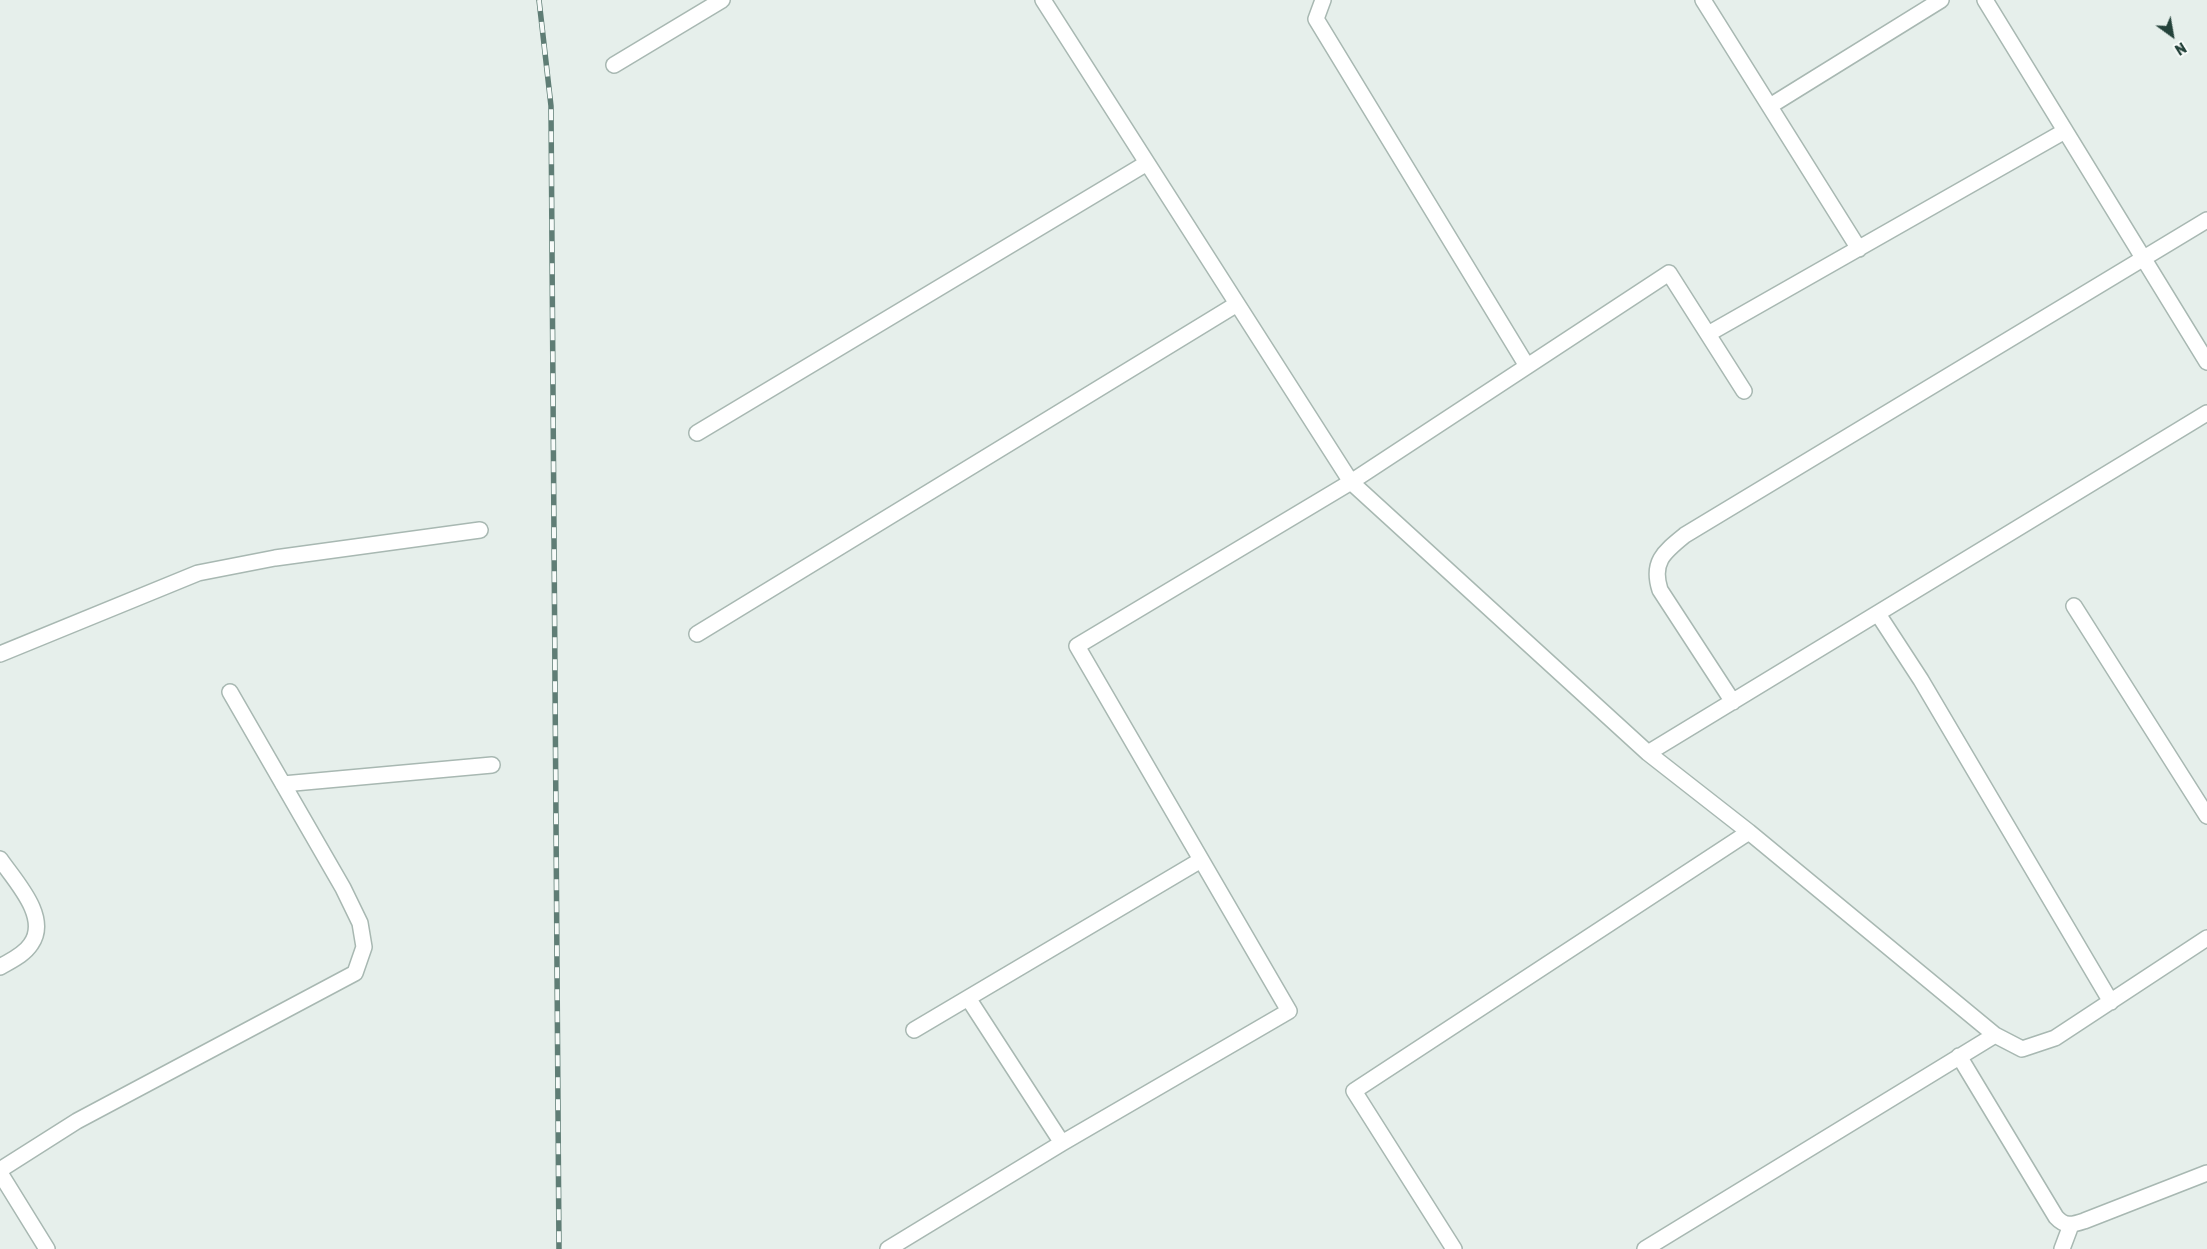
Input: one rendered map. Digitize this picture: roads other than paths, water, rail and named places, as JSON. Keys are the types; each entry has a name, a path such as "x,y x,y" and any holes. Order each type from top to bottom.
{"street":[{"path":"614,65 722,0"},
{"path":"1043,0 1351,482 1648,753 1749,832 1996,1035 2022,1049 2055,1038 2207,938"},
{"path":"1323,0 1316,19 1527,366"},
{"path":"1704,0 1859,249"},
{"path":"1770,106 1941,0"},
{"path":"1985,0 2207,362"},
{"path":"1708,334 2065,131"},
{"path":"697,433 1147,163"},
{"path":"1733,702 1660,590 1655,577 1658,561 1670,547 1685,535 2144,260 2207,220"},
{"path":"888,1249 1062,1143 1288,1011 1077,646 1351,482 1669,274 1744,392"},
{"path":"697,634 1237,304"},
{"path":"1648,753 2207,413"},
{"path":"0,654 198,573 275,558 480,530"},
{"path":"2074,606 2207,816"},
{"path":"1878,614 1921,680 2111,1002"},
{"path":"0,1170 77,1121 355,973 364,947 360,923 343,888 230,692"},
{"path":"283,784 492,766"},
{"path":"1454,1249 1354,1091 1749,832"},
{"path":"0,859 27,898 35,916 36,929 31,944 18,957 0,967"},
{"path":"914,1030 1201,860"},
{"path":"968,998 1062,1143"},
{"path":"1645,1249 1996,1035"},
{"path":"1959,1056 2062,1224 2071,1225 2207,1173"},
{"path":"0,1173 47,1249"},
{"path":"2062,1249 2071,1225"}],"railway":[{"path":"539,0 551,106 559,1249"}]}
